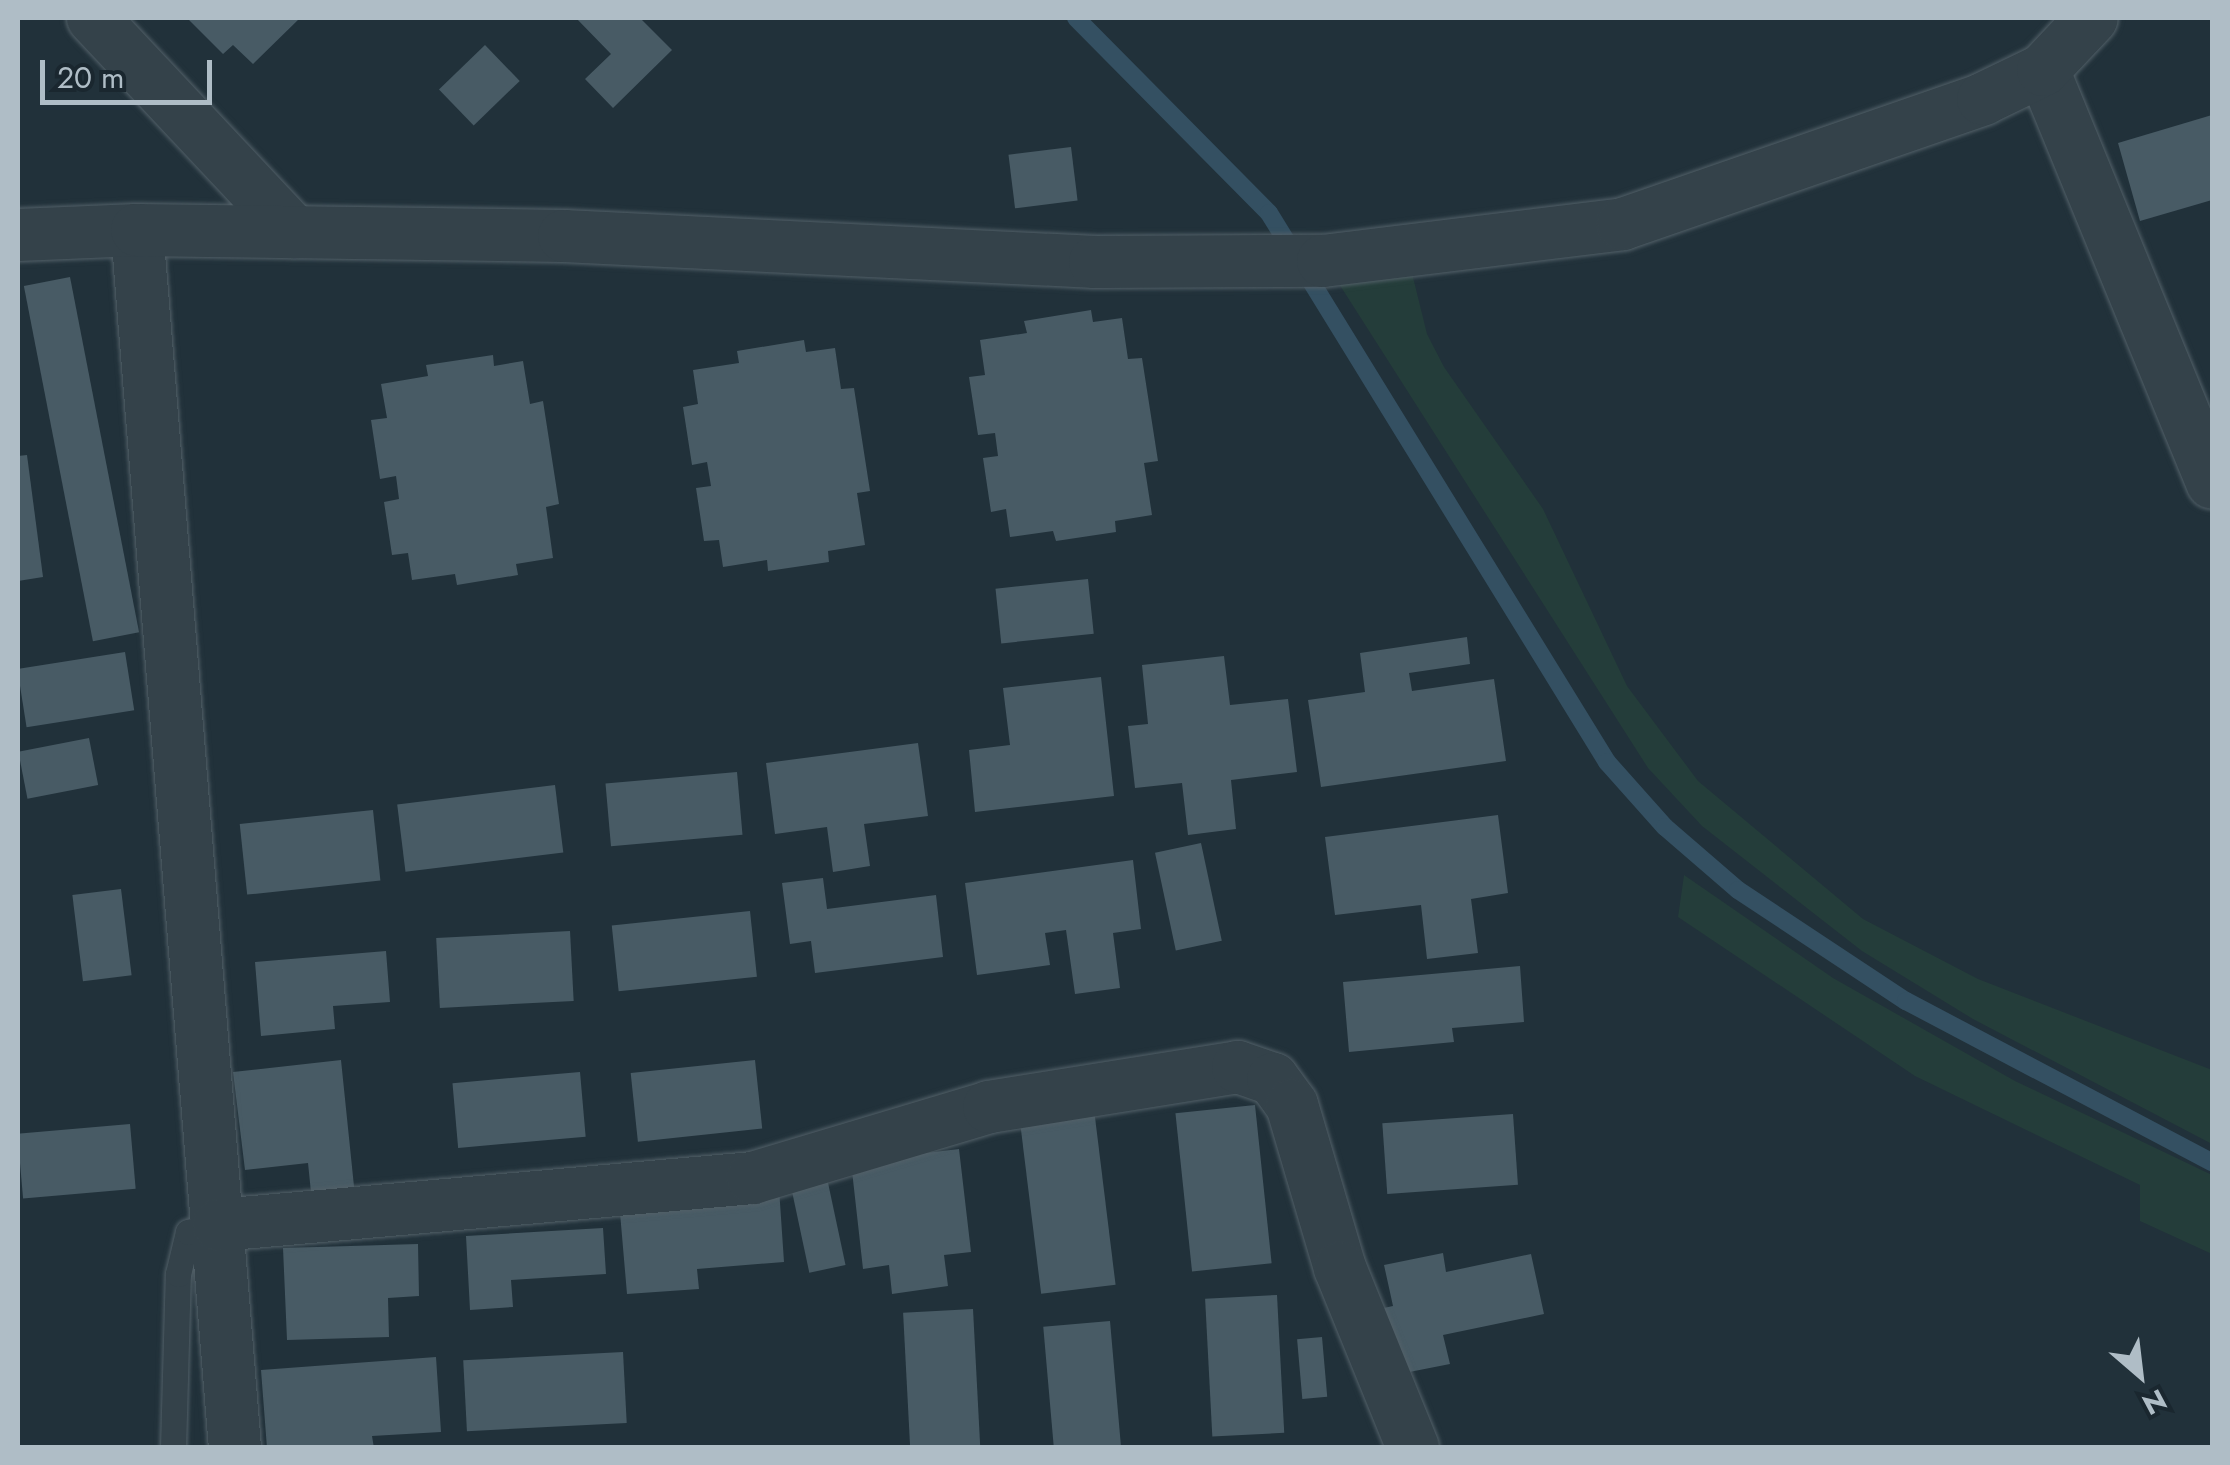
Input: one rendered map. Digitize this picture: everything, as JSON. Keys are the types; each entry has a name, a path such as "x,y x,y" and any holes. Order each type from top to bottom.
{"street":[{"path":"93,18 294,232"},
{"path":"18,235 137,230 294,232 1298,262 1623,224 1983,99 2043,70 2092,18"},
{"path":"2043,70 2212,483"},
{"path":"137,230 235,1448"},
{"path":"220,1225 753,1178 990,1107 1238,1067 1273,1079 1292,1105 1340,1268 1413,1448"}],"lane":[{"path":"173,1448 178,1274 188,1232 220,1225"}],"green space":[{"path":"1411,269 1427,334 1444,367 1543,509 1627,686 1698,781 1863,919 1978,979 2212,1070 2212,1144 1973,1019 1862,951 1702,826 1648,768 1334,276"},
{"path":"1684,875 1833,978 2015,1081 2212,1175 2212,1254 2140,1221 2140,1185 1915,1076 1678,917"}],"building":[{"path":"187,18 300,18 253,64 233,45 223,54"},
{"path":"576,18 640,18 672,50 613,108 585,79 611,54"},
{"path":"485,45 520,81 474,125 439,89"},
{"path":"2212,115 2212,200 2140,221 2118,143"},
{"path":"1071,147 1078,201 1015,208 1008,155"},
{"path":"70,277 139,632 93,641 24,286"},
{"path":"1091,310 1093,322 1122,318 1128,359 1142,358 1158,461 1144,463 1152,515 1115,521 1116,532 1056,541 1053,531 1010,537 1006,509 991,512 983,458 998,456 995,433 978,435 969,377 985,375 980,340 1027,333 1024,321"},
{"path":"804,340 806,352 835,348 841,389 854,388 870,491 857,493 865,545 828,551 829,562 768,571 767,560 723,567 719,540 704,541 696,488 711,486 707,462 692,465 683,407 698,404 693,370 739,363 737,351"},
{"path":"493,355 494,366 523,361 530,404 543,401 559,504 546,507 553,558 516,564 518,575 457,585 455,574 412,580 408,553 392,555 384,502 399,499 396,476 380,479 371,420 387,418 381,384 428,376 426,365"},
{"path":"27,455 43,577 18,581 18,456"},
{"path":"1088,579 1094,634 1001,643 996,589"},
{"path":"1467,637 1470,664 1409,673 1412,691 1494,679 1506,761 1321,787 1308,700 1365,692 1360,653"},
{"path":"125,652 134,710 27,727 18,669"},
{"path":"1224,656 1230,705 1288,699 1297,772 1231,780 1236,829 1188,835 1182,783 1135,788 1128,726 1148,724 1142,665"},
{"path":"1101,677 1114,796 975,812 969,750 1010,745 1003,688"},
{"path":"89,738 98,785 27,799 18,752"},
{"path":"918,743 928,816 864,824 870,866 833,872 827,827 775,834 766,763"},
{"path":"737,772 742,835 611,846 606,784"},
{"path":"555,785 563,852 405,872 397,804"},
{"path":"373,810 380,881 247,895 240,824"},
{"path":"1498,815 1508,893 1471,899 1478,953 1427,959 1421,905 1335,915 1325,837"},
{"path":"1201,843 1222,941 1176,951 1155,853"},
{"path":"1133,860 1141,929 1113,933 1120,988 1075,994 1066,930 1045,933 1050,965 977,975 965,883"},
{"path":"823,878 827,909 936,895 943,957 815,973 811,941 790,944 782,883"},
{"path":"121,889 132,975 83,981 72,895"},
{"path":"750,911 757,977 619,991 612,926"},
{"path":"570,931 574,1001 440,1008 436,938"},
{"path":"386,951 390,1002 333,1006 335,1029 261,1036 255,962"},
{"path":"1520,966 1524,1022 1452,1028 1454,1042 1349,1052 1343,982"},
{"path":"341,1060 355,1196 312,1202 308,1163 245,1170 233,1072"},
{"path":"755,1060 762,1129 638,1142 631,1073"},
{"path":"580,1072 586,1137 458,1148 452,1083"},
{"path":"1255,1105 1272,1263 1192,1271 1175,1113"},
{"path":"1094,1109 1116,1285 1041,1294 1020,1118"},
{"path":"1513,1114 1518,1185 1387,1194 1382,1123"},
{"path":"130,1124 136,1189 23,1199 18,1134"},
{"path":"959,1149 971,1252 944,1255 948,1286 892,1294 889,1265 863,1269 851,1162"},
{"path":"827,1178 846,1265 809,1273 791,1186"},
{"path":"779,1188 784,1262 697,1269 699,1289 627,1294 619,1201"},
{"path":"603,1228 606,1274 511,1280 513,1307 470,1310 466,1236"},
{"path":"418,1244 419,1296 388,1298 389,1337 287,1340 283,1248"},
{"path":"1443,1253 1446,1272 1531,1254 1544,1314 1443,1335 1450,1364 1389,1376 1374,1310 1393,1306 1384,1265"},
{"path":"1277,1295 1284,1433 1212,1437 1205,1299"},
{"path":"973,1309 980,1448 910,1448 903,1313"},
{"path":"1110,1321 1121,1448 1054,1448 1043,1327"},
{"path":"1322,1337 1327,1397 1302,1399 1297,1339"},
{"path":"623,1352 627,1423 467,1431 463,1360"},
{"path":"436,1357 441,1432 372,1436 374,1448 267,1448 261,1370"}],"waterway":[{"path":"1076,18 1269,213 1607,762 1665,827 1738,890 1906,1001 2212,1162"}]}
